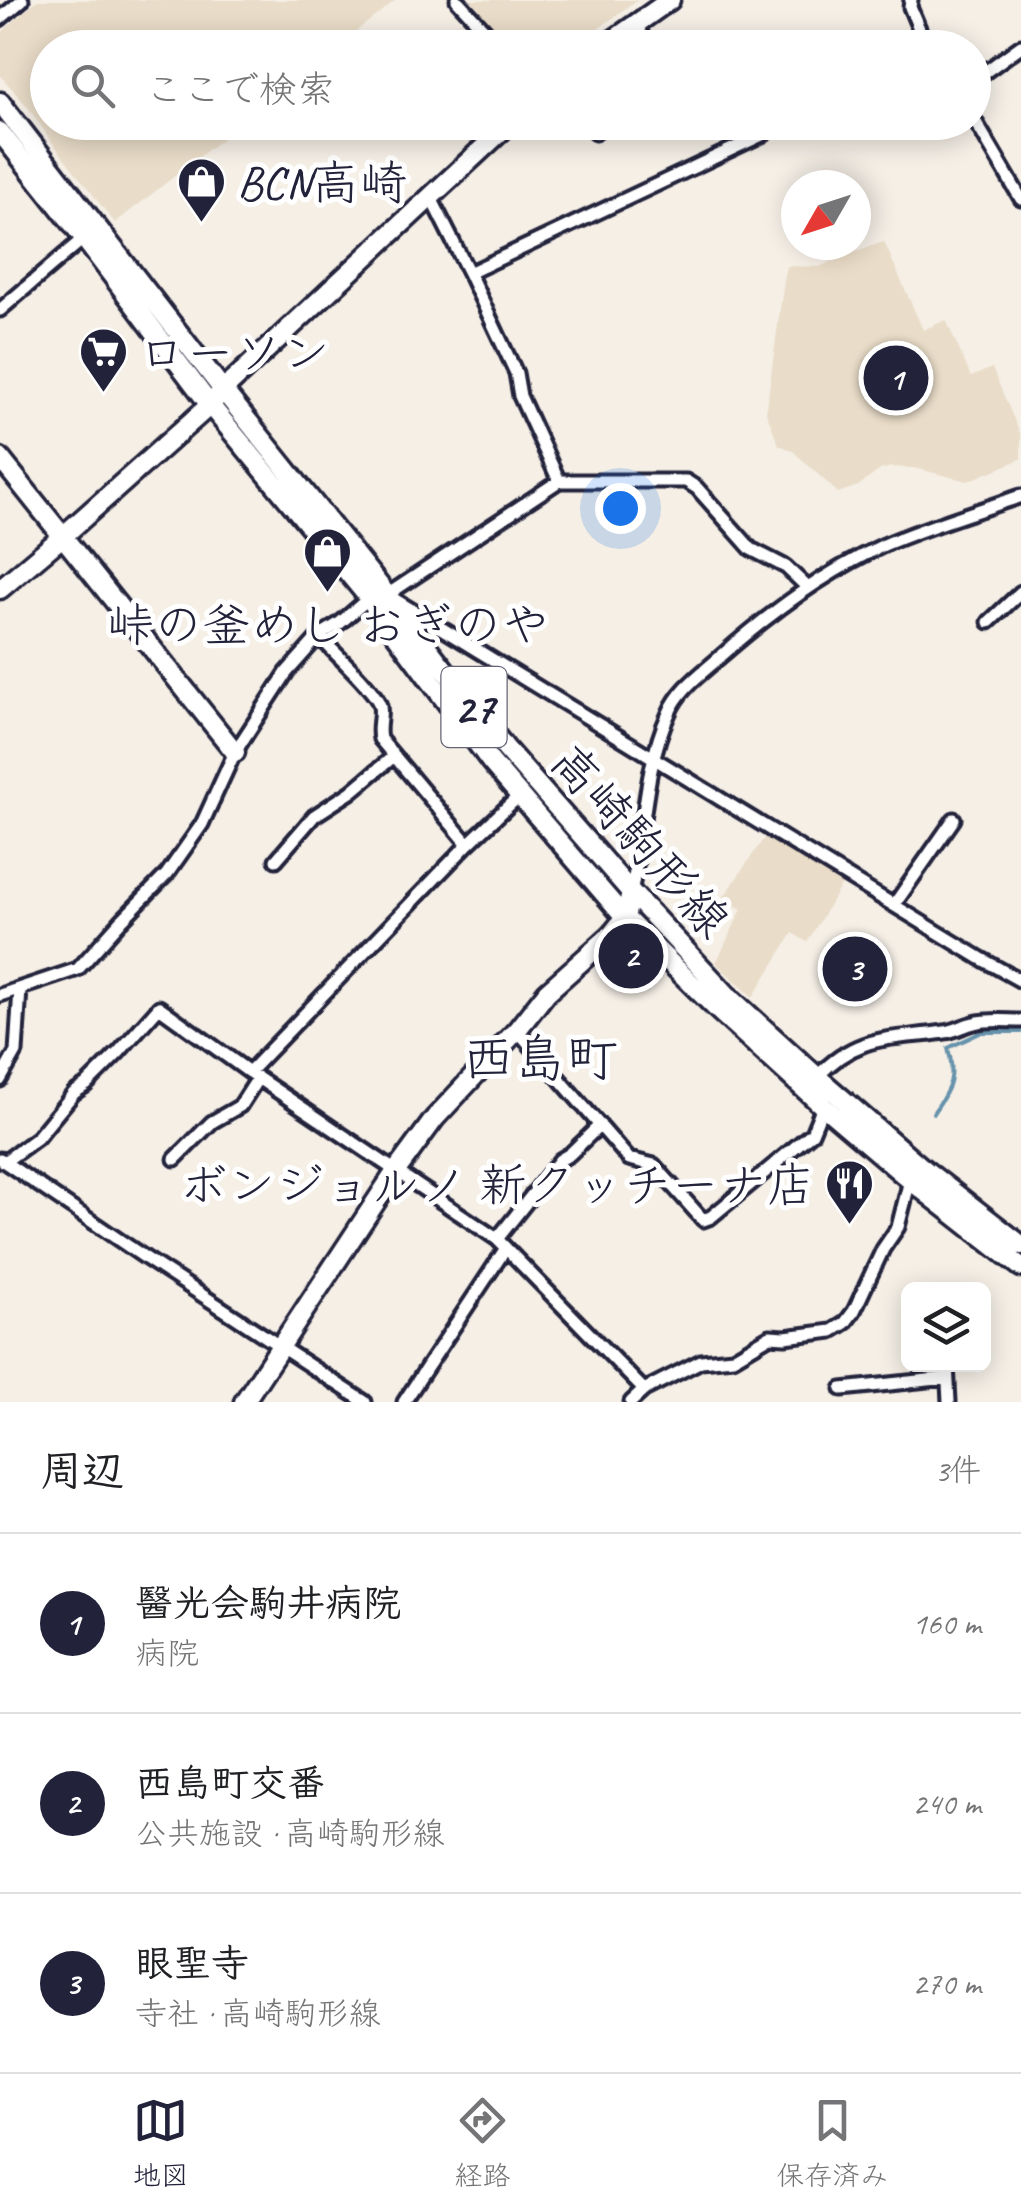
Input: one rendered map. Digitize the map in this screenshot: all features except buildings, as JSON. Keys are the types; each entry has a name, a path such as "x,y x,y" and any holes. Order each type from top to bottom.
{"main road":[{"path":"628,30 667,1"},
{"name":"高崎駒形線","path":"0,102 378,596 491,762 625,918 823,1106 1021,1267"},
{"name":"高崎駒形線","path":"0,132 210,405 631,892 727,995 816,1076 920,1166 1021,1245"},
{"path":"0,589 210,405 492,140"},
{"path":"0,458 235,752"},
{"path":"244,1402 435,1118 548,992 612,934 625,918 631,892"}],"street":[{"path":"0,18 22,0"},
{"path":"456,0 484,30"},
{"path":"911,0 920,30"},
{"path":"636,24 640,30"},
{"path":"991,68 1021,46"},
{"path":"470,274 751,140"},
{"path":"986,140 1021,199"},
{"path":"431,198 516,373 520,396 559,481"},
{"path":"0,310 84,238"},
{"path":"0,995 78,969 167,874 202,824 235,752 286,672 319,636 559,481 686,480 751,549 786,568 808,588"},
{"path":"631,892 654,757 675,700 688,686 756,625 808,588 884,545 1021,496"},
{"path":"989,622 1021,592"},
{"path":"378,596 1018,974"},
{"path":"319,636 374,694 380,706 380,739 468,844"},
{"path":"276,860 314,816 394,756"},
{"path":"175,1159 212,1122 240,1106 253,1075 468,844 520,795"},
{"path":"894,904 954,818"},
{"path":"0,1080 16,1052 20,989"},
{"path":"365,1402 2,1160 37,1138 74,1093 159,1008 502,1243 644,1390"},
{"path":"816,1076 856,1046 943,1032 976,1022 1021,1021"},
{"path":"517,1030 630,1159 654,1166 703,1220 712,1217 812,1133 823,1106"},
{"path":"404,1402 502,1243 560,1160 600,1125"},
{"path":"631,1402 644,1390 701,1361 734,1358 770,1336 832,1330 845,1323 898,1227 910,1180"},
{"path":"842,1389 940,1372"},
{"path":"946,1372 949,1402"}],"shaded area":[{"path":"37,0 396,0 358,30 30,30 30,110 0,75 0,34"},
{"path":"467,0 638,0 596,30 495,30"},
{"path":"51,140 220,140 115,223"},
{"path":"884,242 923,330 946,320 971,377 992,368 1021,436 1021,459 968,481 914,468 891,467 838,493 792,450 779,445 766,412 786,266 819,267 835,260 871,260 871,246"},
{"path":"767,834 843,882 807,942 793,933 753,997 716,963 742,909 723,898"}],"waterway":[{"path":"933,1113 950,1082 948,1048 982,1032 1021,1032"}],"place":[{"name":"BCN高崎","path":"202,224"},
{"name":"醫光会駒井病院","path":"896,378"},
{"name":"ローソン","path":"103,394"},
{"name":"峠の釜めし おぎのや","path":"328,594"},
{"name":"西島町交番","path":"631,956"},
{"name":"眼聖寺","path":"855,969"},
{"name":"ボンジョルノ 新クッチーナ店","path":"850,1226"}],"district":[{"name":"西島町","path":"540,1058"}]}
